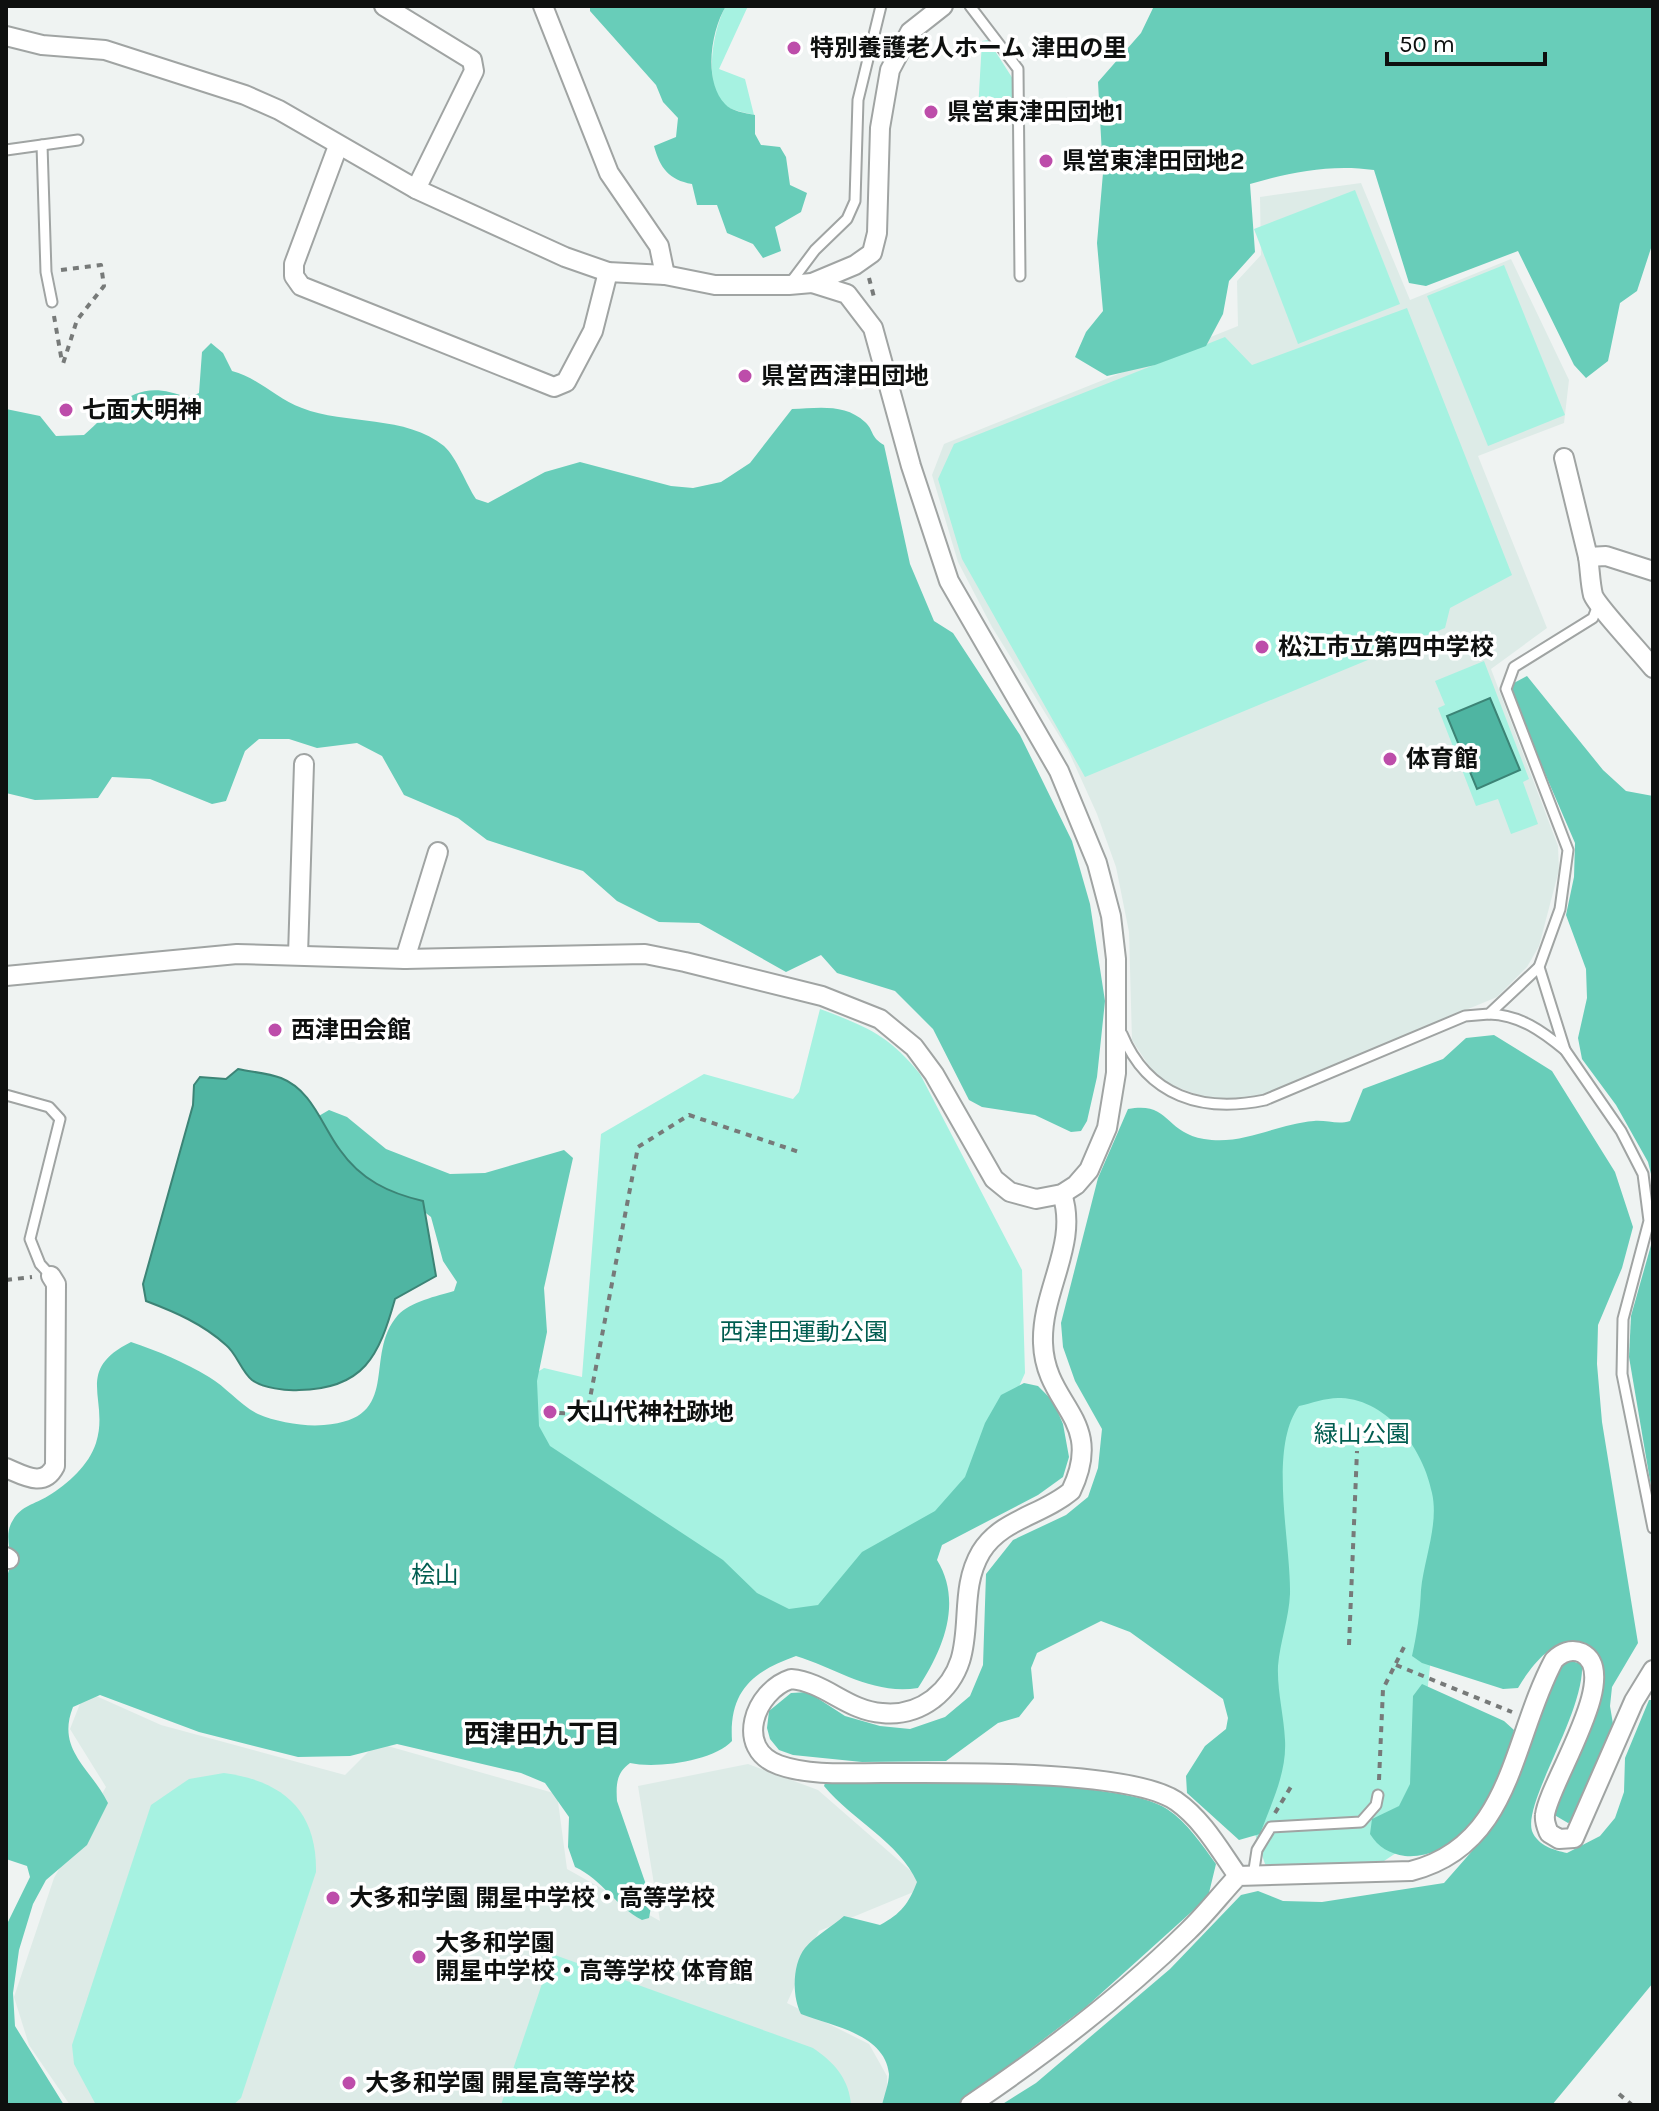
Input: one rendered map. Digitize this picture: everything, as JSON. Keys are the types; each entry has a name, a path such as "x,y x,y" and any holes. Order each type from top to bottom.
{"street":[{"path":"384,6 472,60 474,71 416,189"},
{"path":"543,6 609,173 659,246 665,275"},
{"path":"6,36 42,45 105,50 245,95 279,110 416,189 565,257 608,272 665,275 715,285 789,285 812,283 866,259 876,245 880,128 887,82 910,32 943,6"},
{"path":"338,146 294,264 294,276 301,286 559,387 566,382 593,331 608,272"},
{"path":"6,976 200,955 405,959 645,954 849,1005 880,1019 914,1047 934,1074 994,1179 1024,1197 1036,1199 1062,1194 1076,1185 1089,1170 1107,1128 1116,1073 1119,991 1111,916 1080,818 1035,726 949,581 911,466 873,328 847,294 812,283"},
{"path":"1564,458 1588,557 1592,593 1598,605 1653,668"},
{"path":"1588,557 1606,556 1653,571"},
{"path":"298,955 304,764"},
{"path":"405,959 438,852"},
{"path":"1062,1194 1069,1213 1068,1228 1050,1289 1042,1344 1052,1380 1076,1419 1082,1439 1083,1459 1071,1491 994,1535 981,1552 972,1570 965,1648 954,1679 943,1691 911,1712 881,1713 857,1707 812,1683 791,1679 762,1697 754,1717 755,1743 772,1762 820,1771 973,1773 1144,1787 1175,1801 1201,1823 1246,1876"},
{"path":"6,1468 37,1480 51,1473 55,1466 56,1284 51,1276"},
{"path":"970,2105 1083,2023 1154,1963 1246,1876 1411,1871 1437,1864 1467,1844 1491,1816 1548,1671 1561,1653 1579,1652 1590,1660 1595,1669 1589,1702 1545,1813 1549,1833 1559,1839 1574,1838 1634,1701 1653,1670"}],"lane":[{"path":"789,285 815,250 847,219 855,201 858,100 881,6"},
{"path":"970,6 1018,69 1020,276"},
{"path":"6,150 78,140"},
{"path":"42,145 46,272 52,302"},
{"path":"1489,1014 1539,967 1560,909 1568,850 1506,689 1514,667 1593,618 1598,605"},
{"path":"1539,967 1565,1050 1621,1131 1643,1174 1649,1221 1623,1319 1622,1374 1653,1528"},
{"path":"1118,1026 1129,1052 1168,1091 1211,1106 1237,1106 1265,1100 1465,1016 1503,1015 1533,1026 1565,1050"},
{"path":"6,1095 49,1107 60,1119 30,1239 40,1264 51,1276"},
{"path":"1246,1876 1271,1827 1361,1822 1376,1805 1378,1795"}],"path":[{"path":"46,272 101,265 104,286 77,320 62,367 52,302"},
{"path":"869,275 874,299"},
{"path":"559,1413 587,1414 638,1147 689,1115 802,1153"},
{"path":"6,1280 51,1276"},
{"path":"1349,1645 1357,1451"},
{"path":"1378,1795 1383,1689 1404,1647"},
{"path":"1396,1665 1529,1719"},
{"path":"1277,1805 1292,1785"},
{"path":"1619,2094 1632,2105"}],"shaded area":[{"name":"松江市立第四中学校","path":"1361,183 1410,300 1511,259 1569,380 1564,423 1478,456 1547,628 1491,669 1558,846 1559,870 1539,946 1527,967 1497,997 1257,1097 1214,1101 1169,1084 1151,1069 1132,1040 1129,932 1116,867 1097,814 1068,750 992,627 958,562 932,475 944,444 1238,326 1237,281 1261,255 1260,197"},
{"path":"1490,698 1520,770 1477,789 1447,716"},
{"path":"238,1069 276,1076 292,1084 309,1100 340,1150 357,1170 387,1189 423,1201 436,1276 395,1299 375,1353 354,1376 339,1383 294,1390 257,1383 248,1376 230,1349 208,1331 146,1301 143,1284 193,1105 194,1085 200,1077 226,1079"},
{"name":"大多和学園 開星中学校・高等学校","path":"85,1691 161,1725 345,1775 377,1743 557,1794 567,1869 660,1921 638,1786 748,1764 818,1790 928,1886 819,1931 787,2003 869,2044 887,2076 887,2105 70,2105 29,2045 14,1997 54,1878 106,1787 70,1729"}],"green space":[{"path":"590,6 726,6 713,41 712,69 718,94 731,108 755,115 755,134 761,145 780,147 786,157 790,185 807,193 801,212 775,227 781,251 763,258 753,244 727,233 717,205 697,205 692,184 671,176 663,167 654,146 676,137 678,118 663,102 656,85 590,11"},
{"path":"726,6 748,6 719,69 745,79 754,115 729,108 720,100 715,89 712,59 717,29"},
{"path":"1154,6 1653,6 1653,242 1637,291 1620,303 1608,361 1586,378 1574,365 1518,251 1426,286 1409,283 1374,170 1342,168 1296,173 1250,184 1255,252 1229,281 1223,314 1206,346 1155,365 1107,376 1075,357 1086,332 1103,311 1097,243 1103,173 1098,82 1141,33"},
{"path":"988,40 1013,79 1014,111 978,110 982,41"},
{"path":"1355,190 1400,304 1298,344 1254,229"},
{"path":"1504,265 1565,415 1488,446 1427,296"},
{"path":"1407,308 1512,575 1450,608 1445,628 1085,777 962,559 938,479 954,444 1225,337 1252,365"},
{"path":"211,343 223,353 232,371 251,378 302,408 337,417 394,425 429,436 449,451 476,499 488,503 545,472 580,462 671,486 693,488 721,482 750,463 792,409 840,409 865,422 884,445 910,564 934,621 953,633 1020,735 1072,841 1090,904 1105,1001 1097,1077 1087,1121 1081,1131 1071,1132 1035,1115 982,1107 969,1100 933,1029 895,991 837,973 821,955 786,972 699,923 659,922 617,901 583,871 487,840 458,818 404,795 382,756 357,743 317,748 289,739 259,739 245,751 226,801 212,804 150,779 112,777 98,798 35,800 6,793 6,409 40,416 56,436 84,435 119,404 141,392 155,390 188,398 199,393 202,352"},
{"path":"1484,661 1529,779 1523,782 1538,824 1511,834 1498,799 1476,806 1438,708 1445,705 1435,681"},
{"path":"1527,676 1603,770 1626,791 1653,796 1653,1182 1648,1162 1616,1105 1582,1059 1578,1038 1587,998 1586,969 1566,915 1574,877 1575,843 1509,690 1512,684"},
{"name":"西津田運動公園","path":"820,1009 875,1033 898,1050 920,1074 1022,1270 1025,1373 983,1468 945,1522 791,1623 545,1454 523,1381 544,1368 582,1377 601,1134 704,1074 793,1099 799,1092"},
{"path":"1494,1035 1552,1071 1615,1172 1633,1227 1622,1268 1598,1325 1597,1364 1602,1422 1638,1643 1612,1687 1610,1706 1615,1736 1577,1819 1568,1823 1551,1813 1601,1664 1590,1650 1578,1643 1555,1646 1535,1664 1518,1688 1503,1689 1422,1663 1412,1656 1434,1517 1428,1477 1412,1445 1389,1418 1358,1401 1341,1398 1299,1406 1290,1424 1285,1446 1283,1497 1290,1594 1278,1675 1285,1752 1277,1788 1260,1834 1239,1840 1187,1793 1186,1776 1205,1746 1226,1729 1228,1718 1223,1699 1130,1632 1101,1621 1037,1653 1031,1668 1034,1698 1019,1717 998,1723 946,1761 862,1762 793,1755 779,1750 770,1739 767,1728 769,1711 791,1693 808,1692 845,1716 880,1726 910,1729 945,1717 970,1696 983,1665 986,1574 1013,1540 1066,1515 1088,1497 1098,1468 1102,1429 1075,1381 1063,1347 1061,1323 1098,1178 1128,1109 1152,1109 1191,1135 1218,1140 1232,1140 1300,1123 1346,1122 1350,1121 1363,1089 1443,1059 1466,1038"},
{"name":"桧山","path":"329,1110 347,1117 386,1149 450,1174 485,1173 564,1150 573,1158 544,1288 547,1332 537,1381 539,1426 550,1446 723,1560 757,1593 789,1609 818,1605 862,1552 935,1511 965,1477 985,1423 1001,1395 1024,1383 1038,1386 1053,1401 1063,1424 1069,1457 1063,1477 1038,1495 942,1545 937,1560 949,1592 947,1626 935,1658 918,1688 885,1688 796,1656 767,1669 746,1686 734,1709 732,1741 724,1748 684,1762 654,1765 630,1763 625,1767 618,1780 617,1801 652,1902 649,1918 642,1920 575,1867 568,1847 569,1817 545,1783 521,1773 397,1744 350,1756 298,1757 199,1732 100,1695 73,1707 69,1722 72,1747 108,1803 87,1845 46,1880 33,1904 19,1950 13,1993 15,2026 64,2105 6,2105 6,1926 30,1877 27,1866 6,1859 6,1578 10,1563 8,1534 13,1520 20,1511 63,1486 88,1459 99,1427 98,1375 113,1353 131,1342 200,1372 258,1414 300,1425 324,1425 349,1420 364,1411 373,1398 382,1349 398,1315 417,1303 454,1291 457,1282 443,1261 431,1217 418,1207 372,1188 340,1158 317,1117"},
{"path":"1653,1238 1653,1498 1629,1357 1631,1316"},
{"name":"緑山公園","path":"1273,1370 1461,1378 1411,1843 1378,1865 1266,1867 1255,1834"},
{"path":"1571,1661 1582,1664 1580,1684 1565,1730 1536,1799 1532,1831 1542,1844 1567,1853 1600,1836 1615,1818 1624,1792 1625,1758 1649,1700 1653,1700 1653,1983 1552,2105 1001,2105 1036,2083 1170,1969 1241,1895 1258,1891 1283,1901 1322,1902 1444,1883 1495,1825 1557,1668"},
{"path":"1422,1684 1504,1721 1514,1730 1503,1772 1479,1814 1464,1832 1446,1846 1426,1854 1405,1856 1385,1849 1370,1834 1372,1819 1399,1806 1410,1784 1413,1696"},
{"path":"224,1773 263,1783 292,1802 303,1816 315,1850 316,1872 241,2098 233,2105 96,2105 74,2064 72,2045 151,1805 189,1779"},
{"path":"826,1780 1056,1786 1141,1799 1167,1809 1182,1821 1216,1864 1208,1897 1086,2007 957,2105 882,2105 889,2074 878,2049 855,2034 801,2014 796,1999 796,1971 805,1948 844,1916 880,1925 903,1907 917,1882 899,1855 824,1786"},
{"path":"552,1954 813,2048 839,2072 851,2105 501,2105"}],"place":[{"name":"特別養護老人ホーム 津田の里","path":"794,48"},
{"name":"県営東津田団地1","path":"931,112"},
{"name":"県営東津田団地2","path":"1046,161"},
{"name":"県営西津田団地","path":"745,376"},
{"name":"七面大明神","path":"66,410"},
{"name":"松江市立第四中学校","path":"1262,647"},
{"name":"体育館","path":"1390,759"},
{"name":"西津田会館","path":"275,1030"},
{"name":"大山代神社跡地","path":"550,1412"},
{"name":"大多和学園 開星中学校・高等学校","path":"333,1898"},
{"name":"大多和学園 開星中学校・高等学校 体育館","path":"419,1957"},
{"name":"大多和学園 開星高等学校","path":"349,2083"}],"district":[{"name":"西津田九丁目","path":"542,1734"}]}
